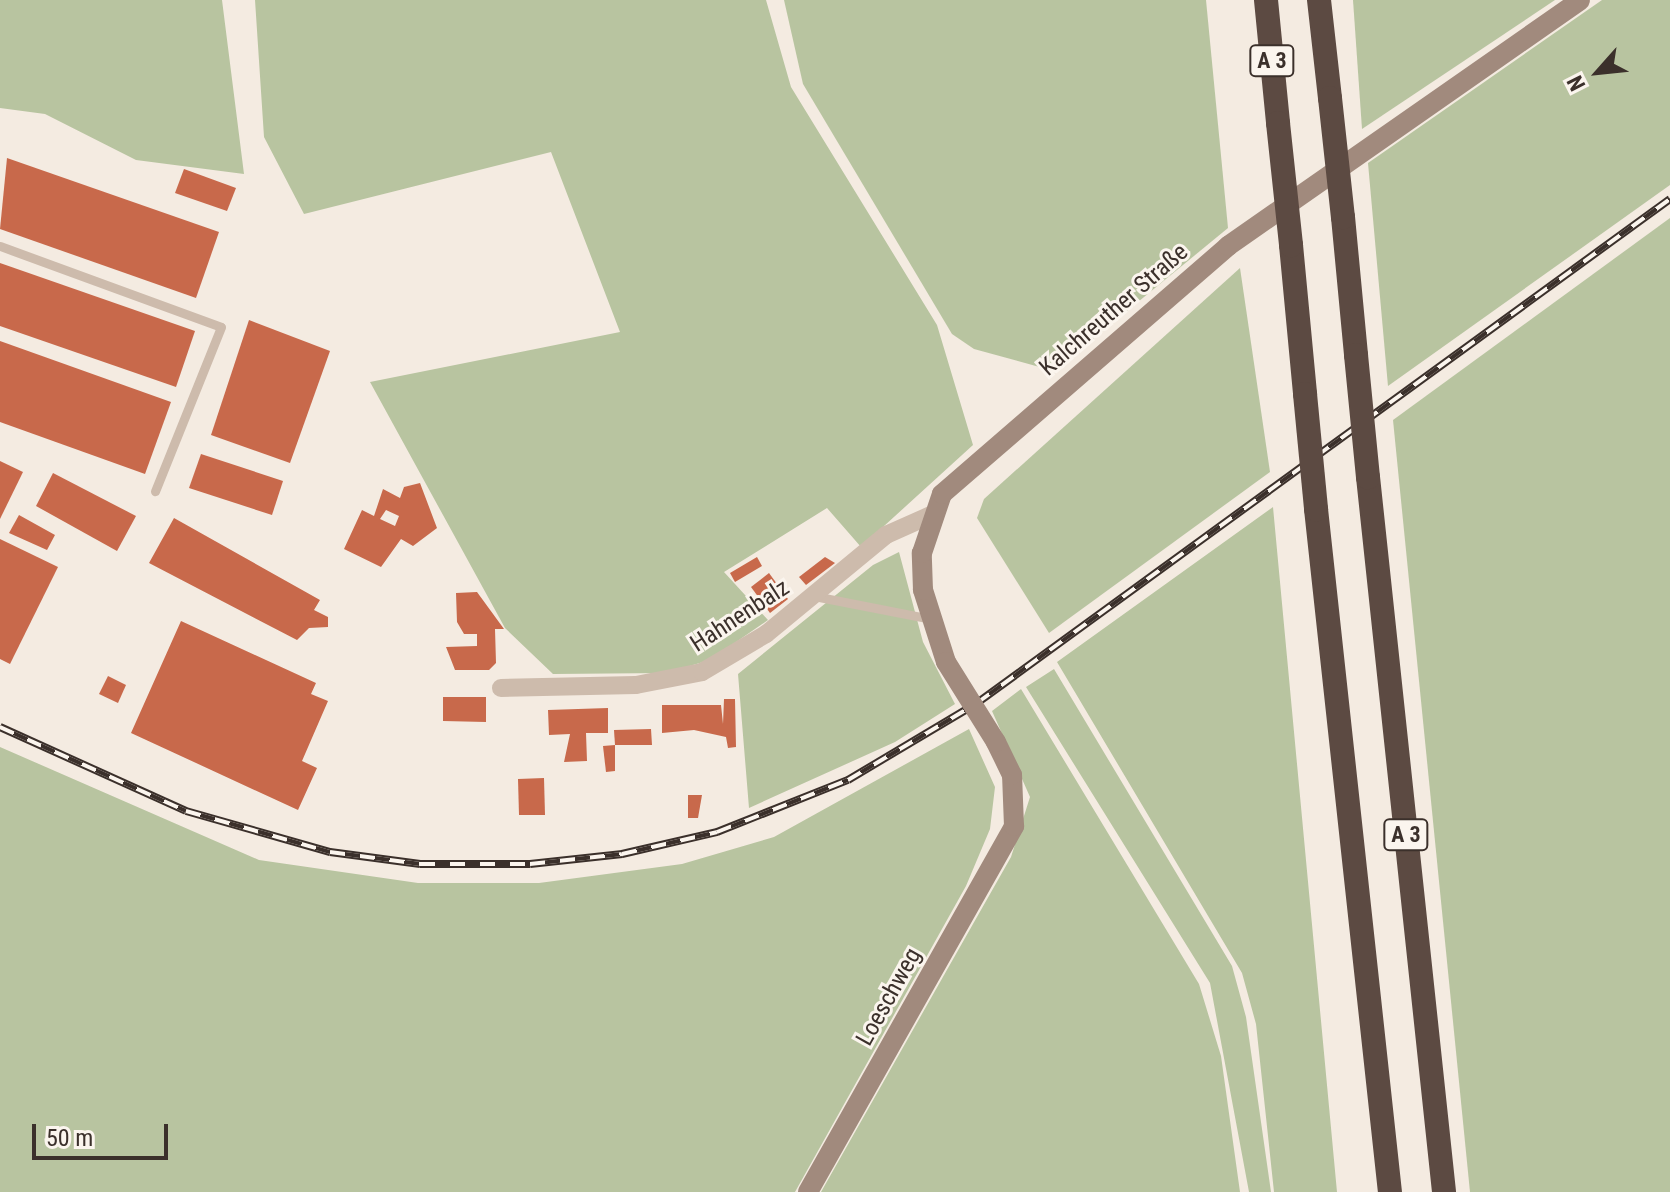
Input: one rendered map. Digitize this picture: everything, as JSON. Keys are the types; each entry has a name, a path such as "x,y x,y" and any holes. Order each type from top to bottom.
{"highway":[{"name":"A 3","path":"1266,0 1316,509 1390,1192"},
{"name":"A 3","path":"1319,0 1444,1192"}],"street":[{"name":"Kalchreuther Straße","path":"1014,826 1012,775 996,742 946,662 931,619 922,553 931,515 942,494 1228,246 1580,0"},
{"name":"Hahnenbalz","path":"501,688 636,685 702,672 814,596 886,535 931,515"},
{"name":"Loeschweg","path":"808,1192 1014,826"}],"lane":[{"path":"0,246 221,327 155,491"},
{"path":"814,596 931,619"}],"green space":[{"path":"0,0 222,0 244,174 136,160 45,114 0,108"},
{"path":"255,0 766,0 791,87 937,325 973,445 861,547 827,508 724,572 768,620 710,660 666,673 553,674 505,628 370,382 620,332 551,152 304,214 264,137"},
{"path":"784,0 1206,0 1228,228 1054,371 974,349 952,334 803,84"},
{"path":"1353,0 1555,0 1362,129"},
{"path":"1602,0 1670,0 1670,185 1388,386 1368,163"},
{"path":"1670,218 1670,1192 1470,1192 1393,420"},
{"path":"1240,268 1270,472 1049,633 977,518 984,499"},
{"path":"1273,507 1337,1192 1274,1192 1256,1024 1242,973 1057,662"},
{"path":"899,552 923,642 955,704 895,742 749,808 738,674 873,565"},
{"path":"1054,669 1232,966 1246,1017 1271,1192 1249,1192 1210,983 1026,687"},
{"path":"1021,689 1199,984 1221,1056 1240,1192 821,1192 1011,857 1030,797 992,711"},
{"path":"969,729 995,787 990,829 966,886 795,1192 0,1192 0,747 259,860 418,883 539,883 682,864 774,837"}],"building":[{"path":"7,158 219,232 196,298 0,229"},
{"path":"184,169 236,188 227,211 175,193"},
{"path":"0,263 195,331 176,387 0,326"},
{"path":"249,320 330,351 290,463 211,435"},
{"path":"0,341 171,402 145,474 0,422"},
{"path":"201,454 283,481 272,515 189,488"},
{"path":"0,461 23,472 0,519"},
{"path":"53,473 136,516 117,551 36,506"},
{"path":"420,483 437,528 413,546 401,539 381,567 344,549 362,510 374,516 383,489 400,498 404,487","holes":["386,510 399,516 395,526 380,519"]},
{"path":"19,515 55,535 47,550 9,533"},
{"path":"174,518 320,600 314,610 328,617 328,627 309,628 297,640 149,563"},
{"path":"0,539 58,567 10,664 0,659"},
{"path":"757,557 762,566 735,582 730,573"},
{"path":"825,557 835,563 806,585 799,577"},
{"path":"769,573 788,599 770,613 751,587"},
{"path":"477,592 504,629 495,629 496,663 489,670 455,670 446,647 477,646 477,634 464,634 457,622 456,593"},
{"path":"181,621 316,683 311,694 328,701 302,761 317,768 298,810 131,733"},
{"path":"108,676 126,685 118,703 99,694"},
{"path":"443,697 486,697 486,722 443,721"},
{"path":"724,699 735,699 736,747 728,748 726,737 694,730 662,733 662,705 721,705 723,724"},
{"path":"608,708 608,733 586,733 587,761 564,762 570,734 549,735 548,710"},
{"path":"651,729 652,745 615,745 614,730"},
{"path":"615,745 615,771 606,772 603,746"},
{"path":"544,778 545,815 519,815 518,779"},
{"path":"688,795 702,795 698,818 688,818"}],"railway":[{"path":"0,727 186,811 330,852 420,864 530,864 622,854 717,832 848,780 977,703 1670,199"}]}
